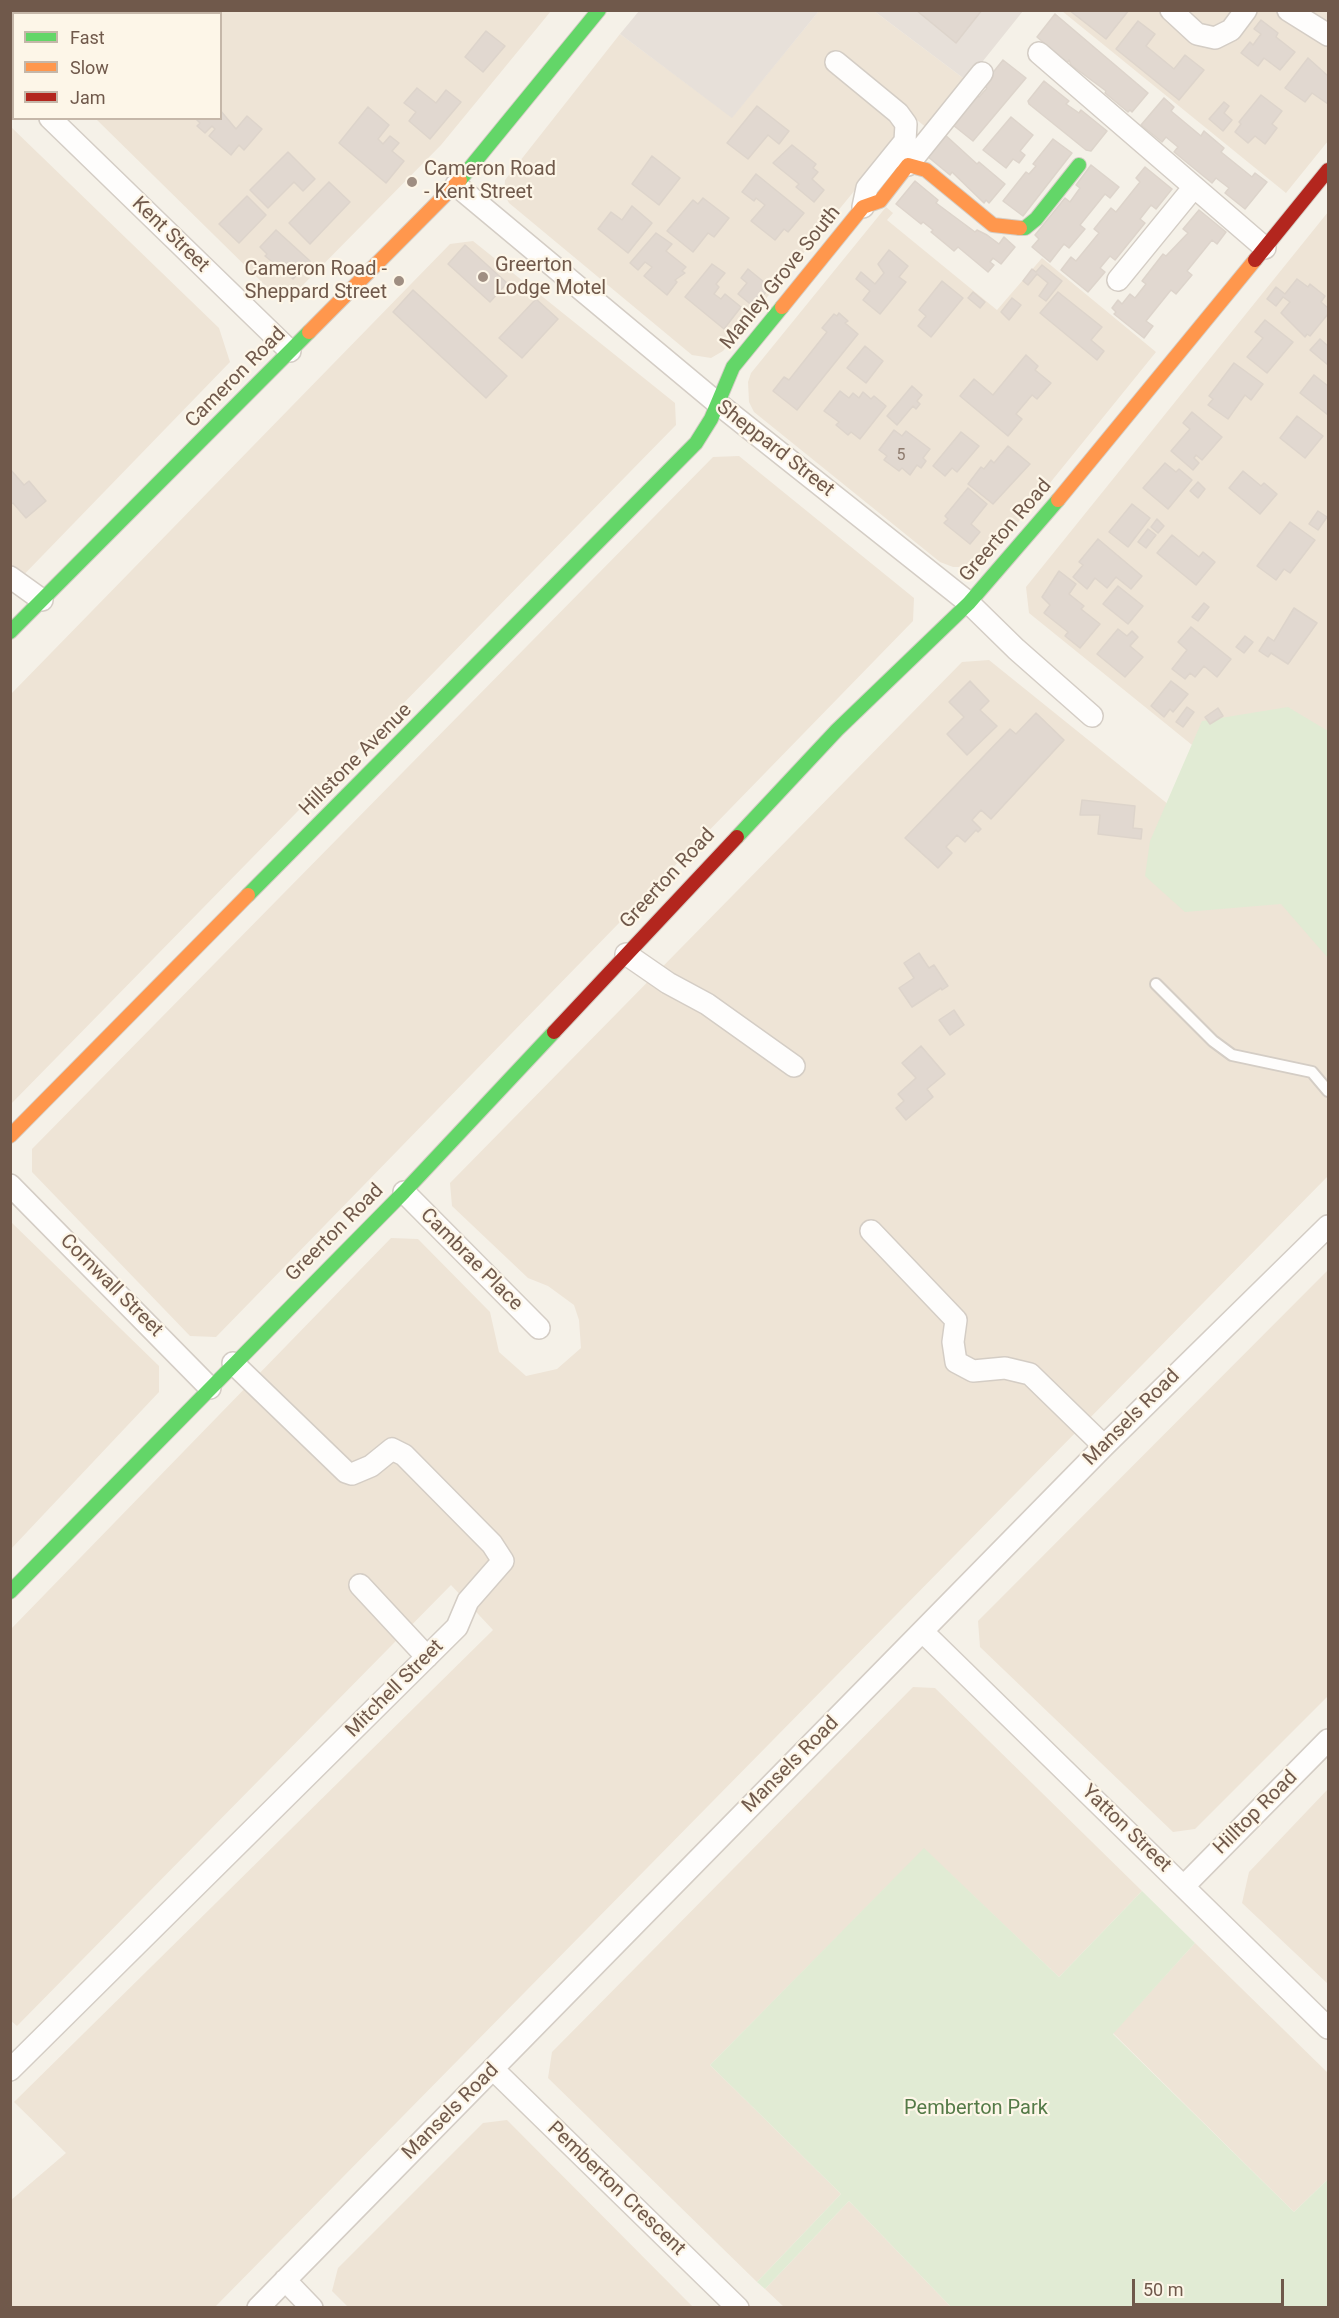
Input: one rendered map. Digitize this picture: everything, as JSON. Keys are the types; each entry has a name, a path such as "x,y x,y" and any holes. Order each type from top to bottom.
{"street":[{"name":"Cameron Road","path":"10,632 290,351 340,305 456,185 599,10"},
{"path":"1171,10 1197,34 1215,38 1231,30 1246,10"},
{"path":"1288,10 1329,35"},
{"path":"1039,53 1265,248"},
{"path":"836,62 898,113 906,124 904,141 867,188 863,207"},
{"path":"982,73 908,165 926,170 993,225 1025,228 1036,219 1078,165"},
{"name":"Kent Street","path":"52,120 290,351"},
{"name":"Manley Grove South","path":"716,402 733,367 863,207 880,201 908,165"},
{"name":"Greerton Road","path":"10,1592 233,1363 404,1192 837,730 969,603 1066,491 1329,170"},
{"name":"Sheppard Street","path":"456,185 716,402 969,603 1016,649 1092,716"},
{"path":"1118,280 1194,187"},
{"name":"Hillstone Avenue","path":"10,1136 689,450 704,432 716,402"},
{"path":"10,577 42,600"},
{"path":"626,954 668,983 707,1004 794,1066"},
{"name":"Cornwall Street","path":"10,1185 210,1388"},
{"name":"Cambrae Place","path":"404,1192 539,1328"},
{"name":"Mansels Road","path":"258,2307 494,2070 634,1923 1104,1446 1329,1226"},
{"path":"871,1231 956,1320 953,1342 956,1362 973,1371 1005,1368 1030,1374 1104,1446"},
{"name":"Mitchell Street","path":"10,2070 457,1627 468,1601 501,1567 503,1561 501,1554 404,1455 392,1449 371,1466 352,1474 346,1472 233,1363"},
{"path":"360,1585 427,1657"},
{"name":"Yatton Street","path":"923,1632 1329,2028"},
{"name":"Hilltop Road","path":"1184,1886 1329,1740"},
{"name":"Pemberton Crescent","path":"494,2070 738,2307"},
{"path":"285,2280 312,2307"}],"lane":[{"path":"1156,984 1213,1041 1233,1055 1312,1072 1329,1091"}],"shaded area":[{"path":"10,11 551,11 441,145 298,290 274,294 97,120 222,120 222,12 12,12 12,36"},
{"path":"639,11 819,11 732,118 620,34"},
{"path":"819,11 874,11 967,81 928,129 840,57 895,119 896,140 723,351 711,358 692,355 509,203 504,194 505,180 620,34 732,117"},
{"path":"874,11 1023,11 967,81"},
{"path":"1062,11 1328,11 1328,141 1286,193"},
{"path":"10,126 219,328 230,362 11,588"},
{"path":"886,207 893,213 887,220 997,310 1042,258 1156,352 990,557 969,567 953,567 940,562 754,412 749,402 748,382 751,373"},
{"path":"1328,212 1328,855 1029,613 1026,587"},
{"path":"473,241 675,403 676,425 11,1104 11,694 450,244"},
{"path":"739,456 914,598 913,621 216,1337 190,1336 32,1172 32,1149 713,457"},
{"path":"989,660 1328,933 1328,1176 215,2307 11,2307 10,2201 66,2153 14,2102 493,1630 451,1585 17,2026 10,2020 11,1629 391,1238 418,1239 490,1312 499,1352 526,1376 557,1369 581,1348 579,1320 574,1305 548,1286 528,1278 452,1206 450,1183 962,662"},
{"path":"10,1221 159,1366 159,1392 11,1549"},
{"path":"1328,1270 1328,1696 1195,1829 1173,1832 980,1647 978,1621"},
{"path":"913,1687 935,1688 1142,1891 1059,1977 924,1849 710,2065 841,2194 757,2282 548,2078 552,2052"},
{"path":"1328,1789 1328,1984 1242,1903 1249,1872"},
{"path":"1195,1943 1328,2073 1328,2179 1294,2212 1113,2033"},
{"path":"507,2120 693,2307 349,2308 332,2291 338,2268 483,2123"},
{"path":"849,2201 951,2307 784,2307 765,2289"}],"green space":[{"path":"1288,707 1328,731 1328,958 1281,904 1185,912 1145,876 1150,841 1202,721"},
{"name":"Pemberton Park","path":"924,1848 1059,1977 1142,1891 1195,1943 1113,2034 1294,2212 1328,2179 1328,2307 951,2307 849,2201 765,2289 757,2282 841,2194 710,2065"}],"building":[{"path":"916,10 982,10 956,43"},
{"path":"1069,10 1129,10 1106,39"},
{"path":"1055,14 1148,93 1132,112 1130,110 1128,112 1105,93 1106,91 1071,65 1069,60 1067,63 1037,37"},
{"path":"1261,20 1278,33 1276,37 1295,52 1280,70 1264,58 1258,66 1241,53 1250,42 1253,45 1261,34 1254,29"},
{"path":"1138,21 1155,34 1146,46 1174,69 1185,55 1204,70 1179,100 1116,49"},
{"path":"486,31 505,46 483,72 465,57"},
{"path":"1308,58 1328,76 1328,104 1312,93 1305,102 1285,88"},
{"path":"1003,60 1026,78 973,141 953,125 976,95 979,97 987,88 983,85"},
{"path":"1044,81 1069,101 1066,104 1079,113 1081,110 1107,131 1091,151 1086,150 1029,104 1028,101"},
{"path":"417,88 436,103 446,90 461,102 430,139 409,121 416,112 404,103"},
{"path":"1261,95 1282,111 1272,124 1277,128 1265,144 1255,136 1248,143 1235,132 1241,124 1239,122"},
{"path":"1164,98 1174,107 1171,111 1201,136 1204,131 1224,148 1221,152 1252,177 1255,173 1267,182 1245,209 1225,193 1229,188 1216,178 1212,183 1174,152 1178,147 1166,137 1162,142 1141,125"},
{"path":"1224,102 1229,106 1224,113 1232,120 1223,131 1209,119"},
{"path":"757,106 789,131 779,144 768,135 748,159 727,143"},
{"path":"368,107 389,125 378,139 383,144 390,136 399,143 392,151 404,161 386,183 339,143"},
{"path":"222,112 236,129 247,116 262,129 244,150 239,145 231,155 209,136 215,129 212,126 205,133 197,126 200,123 197,120 222,120"},
{"path":"1011,117 1033,135 1020,151 1025,155 1019,163 1013,159 1006,168 983,150"},
{"path":"943,133 977,164 979,162 1005,184 989,203 986,200 984,203 952,172 950,175 927,156"},
{"path":"1053,139 1072,153 1023,216 1003,201 1026,172 1029,174 1036,166 1033,164"},
{"path":"792,145 816,164 813,168 818,172 812,179 824,190 814,202 796,187 799,184 773,163"},
{"path":"288,152 315,179 303,191 294,182 268,208 250,190"},
{"path":"652,156 680,178 659,205 632,184"},
{"path":"1091,165 1119,187 1110,198 1105,194 1080,225 1085,229 1069,248 1064,244 1050,262 1032,247 1039,239 1035,235 1065,198 1070,202 1080,188 1076,185"},
{"path":"1145,167 1172,189 1156,209 1151,205 1140,219 1145,223 1115,260 1110,256 1100,268 1105,272 1088,292 1061,270 1071,257 1076,261 1099,233 1094,229 1111,208 1116,212 1140,182 1136,178"},
{"path":"756,174 804,213 788,232 784,229 775,240 751,221 765,205 756,198 754,201 742,192"},
{"path":"915,181 938,200 936,203 975,232 977,230 987,235 999,244 1004,237 1015,247 1001,264 993,258 990,262 994,265 988,272 958,247 954,251 931,232 933,230 923,222 921,224 896,204"},
{"path":"329,182 350,202 310,244 289,223"},
{"path":"247,196 266,215 239,243 219,224"},
{"path":"703,198 729,218 714,237 708,233 693,252 667,231 693,200 698,204"},
{"path":"632,206 652,223 628,253 598,229 611,212 622,220"},
{"path":"1199,210 1226,232 1217,244 1212,240 1187,271 1192,275 1176,294 1171,290 1146,321 1153,326 1144,338 1114,314 1116,312 1112,308 1118,300 1122,304 1130,294 1135,298 1146,284 1142,281 1163,254 1166,256 1188,233 1183,229"},
{"path":"276,230 310,261 293,279 265,256 267,254 260,247"},
{"path":"656,233 672,244 666,251 686,267 682,271 685,273 675,280 677,282 667,295 644,276 652,267 645,262 638,270 630,263"},
{"path":"465,245 507,283 490,302 448,264"},
{"path":"889,250 908,266 899,277 906,282 880,314 863,300 870,291 856,279 861,272 875,284 884,273 878,264"},
{"path":"712,264 725,273 716,284 719,287 714,294 721,299 725,294 741,307 724,329 685,297"},
{"path":"1042,265 1062,281 1046,301 1039,296 1048,283 1037,274 1028,285 1023,281 1032,269 1036,272"},
{"path":"748,269 770,287 754,307 738,294 747,283 741,278"},
{"path":"1297,279 1308,287 1310,284 1325,296 1321,302 1328,308 1328,314 1310,336 1307,334 1305,337 1281,313 1290,302 1283,297 1276,306 1267,299 1276,287 1285,294"},
{"path":"942,281 963,298 931,337 918,326 926,316 919,310"},
{"path":"413,290 507,376 486,398 393,312"},
{"path":"973,292 985,302 980,308 968,298"},
{"path":"1058,292 1102,327 1091,340 1104,351 1097,360 1040,313"},
{"path":"1012,298 1021,305 1009,320 1001,312"},
{"path":"536,299 558,319 522,358 499,338"},
{"path":"839,313 848,321 845,323 858,334 797,410 773,391 784,377 789,380 827,332 822,328 834,314 837,316"},
{"path":"1265,320 1293,342 1267,373 1247,357 1263,338 1255,332"},
{"path":"1320,339 1328,346 1328,365 1310,350"},
{"path":"865,346 883,361 866,383 847,368"},
{"path":"1026,355 1038,366 1035,370 1051,383 1037,399 1032,395 1016,414 1022,419 1008,436 960,396 974,379 993,395"},
{"path":"1234,363 1263,384 1251,400 1245,395 1228,419 1208,405 1213,399 1209,396"},
{"path":"1314,375 1328,386 1328,415 1300,393"},
{"path":"912,386 922,395 917,401 920,404 916,409 913,406 897,425 887,416"},
{"path":"840,391 849,398 853,393 859,398 863,392 871,399 874,396 886,406 860,439 851,432 848,435 836,425 839,422 824,411"},
{"path":"1192,412 1222,437 1202,460 1196,455 1194,458 1199,463 1193,470 1171,451 1190,429 1183,423"},
{"path":"1297,416 1323,436 1305,458 1280,438"},
{"path":"894,430 902,436 906,431 930,449 923,458 926,461 921,468 917,465 910,475 902,468 899,471 884,460 887,456 879,450"},
{"path":"961,432 979,446 957,472 952,468 945,476 933,466"},
{"path":"1008,446 1030,464 993,504 968,484 981,467 984,469 991,460 994,463"},
{"path":"1165,463 1176,472 1179,469 1192,480 1168,509 1143,488"},
{"path":"10,469 24,485 29,481 46,501 26,518 13,503 10,505"},
{"path":"1243,471 1261,486 1264,483 1277,494 1260,514 1229,488"},
{"path":"1198,482 1205,489 1198,498 1190,491"},
{"path":"968,488 987,504 971,524 980,532 970,544 944,523 948,519 945,516"},
{"path":"1132,504 1150,518 1128,547 1109,532"},
{"path":"1318,511 1327,517 1318,530 1309,524"},
{"path":"1157,519 1164,526 1158,533 1151,527"},
{"path":"1290,522 1315,540 1290,573 1284,569 1276,580 1257,566"},
{"path":"1148,529 1156,535 1146,548 1138,542"},
{"path":"1172,535 1199,557 1203,552 1215,562 1196,585 1157,553"},
{"path":"1098,539 1142,576 1131,589 1116,577 1107,588 1095,578 1087,589 1073,577 1083,565 1079,562"},
{"path":"1059,571 1076,584 1069,594 1084,606 1081,609 1100,624 1080,648 1065,636 1068,632 1044,613 1050,605 1042,597"},
{"path":"1118,586 1143,606 1128,624 1103,604"},
{"path":"1204,603 1209,607 1198,621 1192,617"},
{"path":"1294,608 1317,623 1288,664 1271,653 1268,657 1259,651 1268,637 1274,641"},
{"path":"1191,627 1231,659 1217,677 1204,666 1195,677 1190,673 1185,679 1172,669 1187,650 1178,642"},
{"path":"1118,629 1127,636 1132,631 1138,637 1130,646 1143,657 1125,677 1097,654"},
{"path":"1245,636 1253,642 1244,653 1236,647"},
{"path":"970,681 989,701 980,710 997,726 967,755 947,734 964,717 949,702"},
{"path":"1171,681 1188,694 1173,712 1170,709 1164,717 1151,706"},
{"path":"1187,707 1194,712 1183,727 1176,722"},
{"path":"1218,708 1223,716 1210,724 1205,717"},
{"path":"1036,713 1064,740 991,819 981,810 972,820 981,829 978,832 976,830 965,842 957,835 946,847 952,853 938,868 905,838 1010,729 1016,734"},
{"path":"1082,800 1135,806 1133,828 1142,829 1141,839 1098,834 1100,815 1080,815"},
{"path":"919,953 929,968 934,965 948,986 912,1007 899,988 914,978 904,963"},
{"path":"954,1010 964,1025 950,1035 939,1020"},
{"path":"921,1046 945,1074 927,1089 933,1097 906,1120 896,1108 904,1101 898,1094 916,1078 902,1063"}],"traffic: fast":[{"path":"460,180 599,10"},
{"path":"1020,228 1025,228 1036,219 1079,165"},
{"path":"248,895 696,443 711,419 733,367 782,307"},
{"path":"10,632 309,332"},
{"path":"737,837 837,730 969,603 1058,500"},
{"path":"10,1592 404,1192 554,1032"}],"traffic: slow":[{"path":"782,307 863,207 880,201 908,165 926,170 993,225 1020,228"},
{"path":"309,332 460,180"},
{"path":"1058,500 1255,260"},
{"path":"10,1136 248,895"}],"traffic: jam":[{"path":"1255,260 1328,170"},
{"path":"554,1032 737,837"}],"place":[{"name":"Cameron Road - Kent Street","path":"412,182"},
{"name":"Greerton Lodge Motel","path":"483,277"},
{"name":"Cameron Road - Sheppard Street","path":"399,281"}]}
